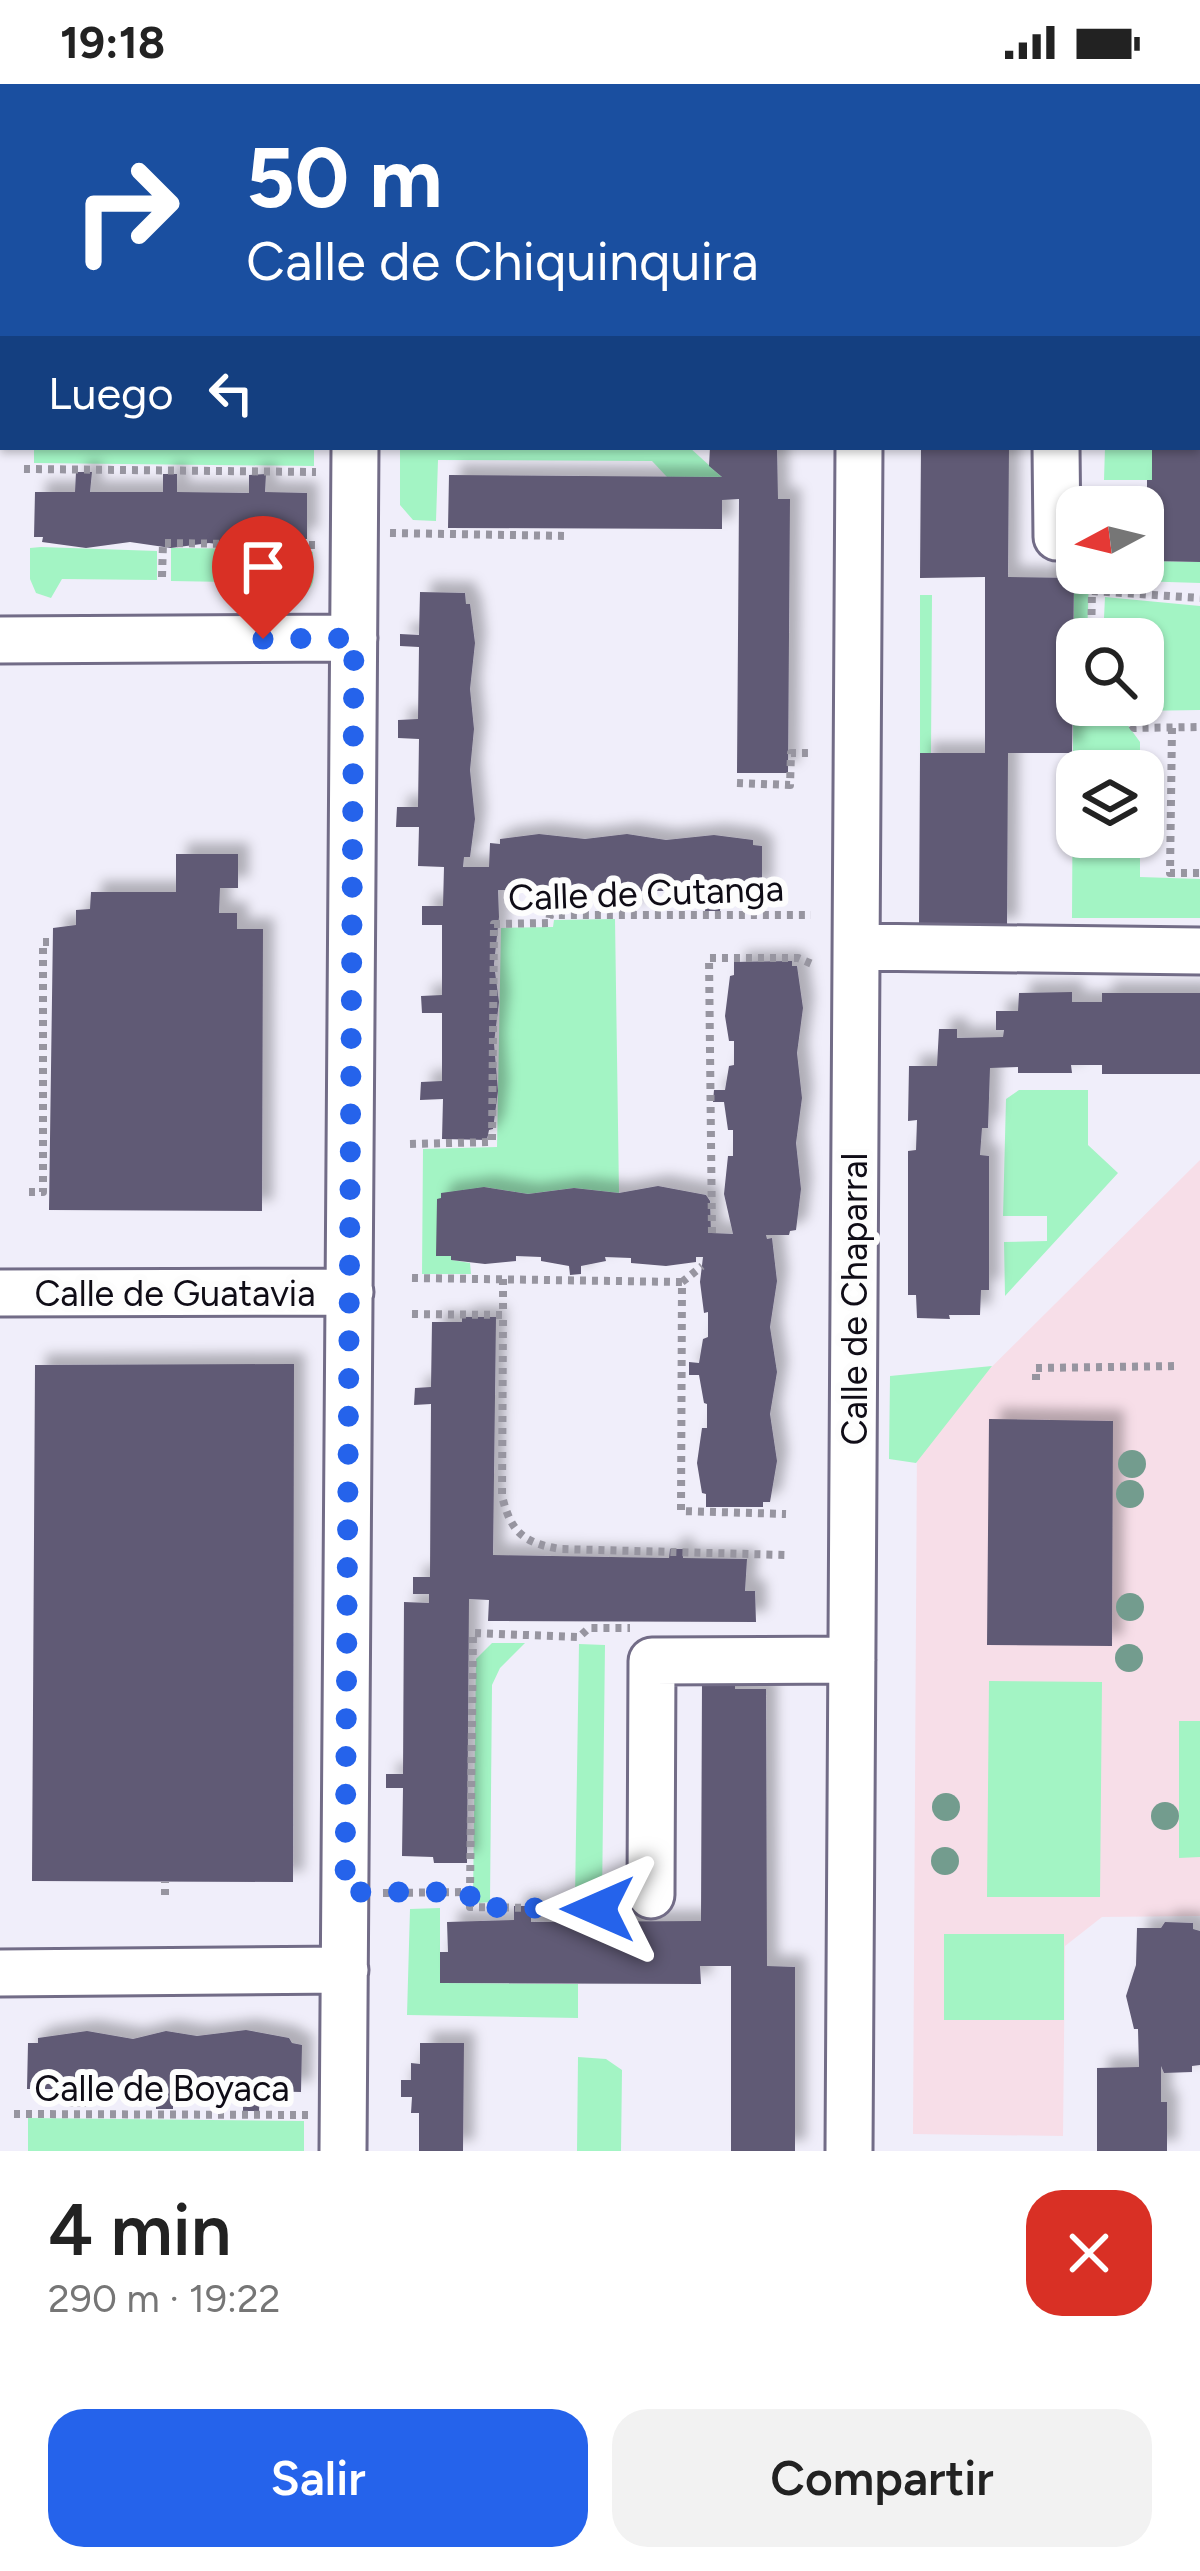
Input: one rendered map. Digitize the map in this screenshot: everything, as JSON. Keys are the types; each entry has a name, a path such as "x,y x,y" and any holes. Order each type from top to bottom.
{"street":[{"path":"332,2127 345,1970 355,450"},
{"name":"Calle de Chaparral","path":"849,2151 860,450"},
{"path":"1056,450 1056,486"},
{"path":"0,640 354,638"},
{"path":"856,947 1200,951"},
{"name":"Calle de Guatavia","path":"0,1293 350,1292"},
{"path":"650,1895 652,1661 852,1660"},
{"path":"0,1973 345,1970"}],"path":[{"path":"24,469 317,472"},
{"path":"390,533 568,536"},
{"path":"162,577 163,543 317,545"},
{"path":"1138,594 1200,598"},
{"path":"1133,726 1200,727"},
{"path":"1172,728 1170,873 1200,873"},
{"path":"737,783 790,784 791,753 812,753"},
{"name":"Calle de Cutanga","path":"410,1144 492,1142 494,924 550,922 550,915 811,915"},
{"path":"29,1192 44,1192 43,942 52,942"},
{"path":"712,1233 709,958 798,958 812,964"},
{"path":"412,1278 682,1282 702,1266"},
{"path":"503,1279 502,1496 506,1514 519,1533 530,1542 560,1550 785,1555"},
{"path":"682,1282 681,1511 786,1514"},
{"path":"412,1313 503,1316"},
{"path":"1036,1380 1036,1368 1179,1366"},
{"path":"589,1628 580,1636 472,1633 470,1907 598,1909"},
{"path":"165,1882 165,1895"},
{"path":"345,1892 470,1892"},
{"name":"Calle de Boyaca","path":"14,2114 332,2127"}],"shaded area":[{"path":"1200,1160 1200,1916 1102,1917 1065,1946 1063,2136 913,2134 917,1441"}],"green space":[{"path":"34,450 314,450 314,466 34,463"},
{"path":"400,450 692,450 722,477 667,477 652,461 438,460 436,521 413,520 400,505"},
{"path":"1105,450 1152,450 1152,480 1104,480"},
{"path":"30,548 157,551 157,580 62,579 51,598 36,593 30,579"},
{"path":"171,548 301,549 313,552 313,582 307,591 292,597 283,583 171,581"},
{"path":"1164,561 1200,562 1200,583 1164,582"},
{"path":"1074,594 1088,594 1088,618 1074,618"},
{"path":"920,595 932,595 931,753 920,753"},
{"path":"1105,597 1200,606 1200,710 1164,711 1164,618 1104,618"},
{"path":"1073,726 1128,726 1140,742 1140,750 1073,750"},
{"path":"1072,858 1140,858 1140,877 1200,879 1200,918 1072,918"},
{"path":"615,919 619,1193 574,1188 528,1194 484,1187 451,1256 470,1263 471,1274 422,1274 423,1149 497,1147 501,928 553,927 554,920"},
{"path":"1019,1090 1088,1090 1088,1145 1118,1173 1005,1296 1004,1242 1047,1241 1047,1216 1003,1216 1006,1099"},
{"path":"992,1366 916,1463 889,1459 890,1376"},
{"path":"492,1643 525,1643 500,1668 492,1685 490,1902 479,1903 473,1897 476,1659"},
{"path":"579,1644 605,1645 602,1900 575,1899"},
{"path":"989,1681 1102,1682 1100,1897 987,1897"},
{"path":"1179,1721 1200,1721 1200,1857 1179,1858"},
{"path":"440,1908 440,1983 578,1984 578,2018 407,2015 410,1909"},
{"path":"944,1934 1064,1934 1064,2020 944,2020"},
{"path":"578,2057 606,2059 622,2070 621,2151 577,2151"},
{"path":"28,2118 304,2121 304,2151 28,2151"}],"building":[{"path":"710,450 777,450 778,499 790,499 788,773 737,773 739,499 722,500 722,529 448,528 449,475 722,477 709,466"},
{"path":"921,450 1009,450 1008,577 1056,578 1056,594 1074,594 1074,618 1056,618 1056,726 1072,726 1072,750 1008,753 1007,929 919,929 920,753 985,753 985,577 920,578"},
{"path":"1152,450 1200,450 1200,562 1164,561 1164,486 1147,486 1147,480 1152,480"},
{"path":"76,472 92,472 90,492 163,492 163,474 177,474 177,492 249,493 249,475 266,474 265,492 307,493 307,539 296,540 297,545 257,549 209,543 171,548 130,542 86,548 42,542 43,537 34,537 35,492 75,492"},
{"path":"420,592 465,593 466,604 470,604 475,643 470,770 475,819 470,857 464,857 463,867 489,867 490,843 539,834 585,839 627,834 666,840 714,835 753,840 753,845 762,846 762,892 722,891 720,911 705,911 706,891 636,891 636,912 616,912 617,891 548,890 549,911 529,911 530,890 498,890 494,964 499,1002 494,1043 498,1091 487,1140 442,1139 443,1099 420,1100 421,1082 442,1081 442,1013 422,1013 421,996 442,995 442,925 422,925 422,906 443,906 444,867 418,866 419,827 396,827 397,807 418,807 419,739 398,738 398,720 418,719 419,647 400,646 400,634 419,635"},
{"path":"176,854 238,854 238,888 220,888 219,913 237,913 237,929 263,929 262,1211 49,1210 53,928 76,925 76,910 90,909 91,892 176,892"},
{"path":"792,961 797,966 803,1008 797,1053 802,1098 796,1143 801,1189 796,1230 789,1235 766,1235 772,1238 777,1281 770,1327 777,1372 770,1414 777,1461 770,1502 763,1502 763,1507 706,1507 697,1463 702,1428 707,1428 707,1404 699,1375 689,1375 689,1362 699,1363 703,1339 708,1337 700,1282 703,1257 666,1266 605,1257 606,1261 581,1266 581,1274 570,1275 569,1266 541,1261 541,1257 516,1256 516,1261 485,1264 451,1260 451,1256 436,1256 437,1199 441,1193 484,1187 528,1194 574,1188 619,1193 658,1186 706,1195 711,1233 733,1234 724,1194 728,1156 733,1156 733,1130 728,1130 724,1102 713,1102 714,1090 725,1090 729,1066 734,1065 734,1041 729,1041 725,1016 730,976 734,962"},
{"path":"1072,992 1072,1002 1102,1002 1102,993 1200,993 1200,1074 1102,1074 1102,1065 1071,1065 1072,1073 990,1068 988,1128 982,1128 980,1155 989,1156 989,1290 981,1290 980,1315 917,1318 916,1295 908,1295 908,1151 916,1150 917,1120 908,1121 909,1066 937,1066 939,1029 957,1029 957,1038 1003,1037 1004,1030 996,1030 996,1011 1018,1011 1019,993"},
{"path":"462,1317 496,1317 493,1555 669,1558 670,1549 683,1549 683,1558 747,1559 745,1591 755,1591 756,1622 488,1621 489,1600 469,1599 467,1863 434,1863 433,1857 402,1856 403,1788 386,1788 386,1774 403,1774 404,1602 429,1603 429,1594 413,1594 413,1577 430,1577 431,1404 414,1405 415,1388 431,1387 432,1322 462,1322"},
{"path":"294,1364 293,1882 32,1881 35,1365"},
{"path":"989,1419 1113,1421 1112,1646 987,1645"},
{"path":"702,1681 735,1681 735,1689 766,1689 767,1966 795,1967 795,2151 731,2151 731,1966 700,1966 701,1984 440,1983 440,1952 448,1952 447,1922 514,1920 514,1906 531,1906 531,1922 701,1921"},
{"path":"1165,1922 1193,1923 1193,1929 1200,1931 1200,2065 1192,2066 1192,2072 1164,2073 1161,2066 1167,2151 1097,2151 1097,2068 1139,2067 1138,2029 1134,2029 1126,1996 1136,1965 1137,1928 1161,1928"},
{"path":"246,2030 302,2045 301,2092 260,2091 259,2111 243,2111 243,2091 173,2090 173,2109 156,2109 156,2090 86,2090 86,2107 68,2107 68,2089 27,2089 28,2043 38,2043 38,2038 87,2031 133,2039 166,2031 197,2036"},
{"path":"420,2043 464,2043 463,2151 419,2151 419,2113 411,2113 412,2097 401,2097 401,2080 411,2080 411,2063 420,2064"}],"route":[{"path":"263,639 354,638 345,1892 470,1892 470,1907 598,1909"}]}
